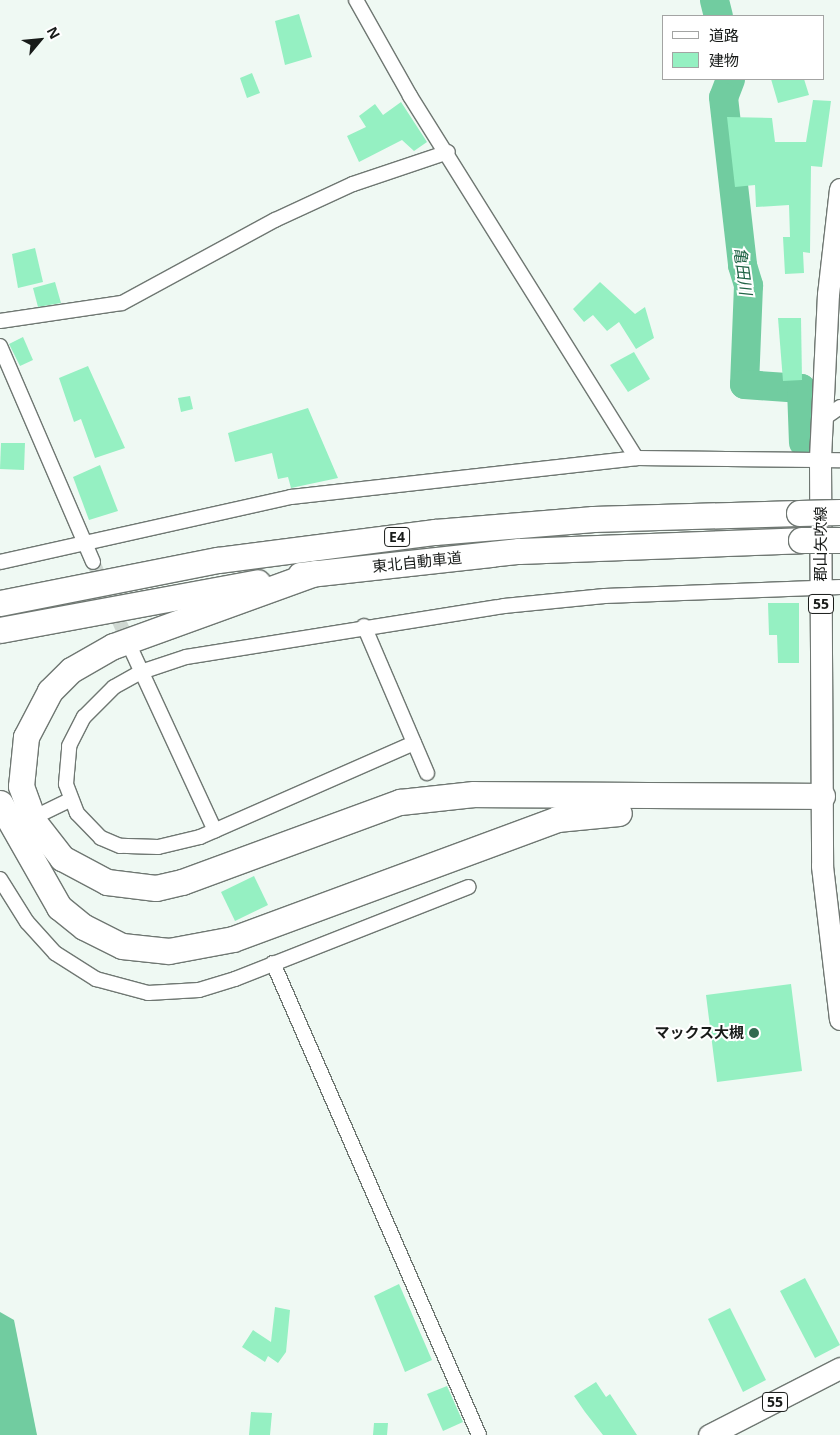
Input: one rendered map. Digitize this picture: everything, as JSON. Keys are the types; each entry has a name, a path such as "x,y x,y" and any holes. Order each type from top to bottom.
{"highway":[{"name":"東北自動車道","path":"0,603 218,560 435,532 593,519 840,512"},
{"name":"東北自動車道","path":"0,630 315,573 519,551 840,540"},
{"path":"315,573 113,646 71,670 50,691 26,737 21,786 34,822 62,858 108,882 156,888 182,882 400,802 474,794 821,804"},
{"path":"0,803 59,907 84,928 122,946 169,951 233,939 557,819 590,814 821,804"}],"main road":[{"name":"郡山矢吹線","path":"840,189 828,294 832,413 830,586 821,804 822,866 840,1019"},
{"name":"55","path":"709,1435 840,1368"}],"street":[{"path":"356,0 636,458"},
{"path":"0,321 122,303 275,220 353,184 448,152"},
{"path":"0,346 93,562"},
{"path":"0,562 84,541 292,497 636,458 830,460"},
{"path":"414,743 215,831 158,847 120,846 84,822 70,800 65,764 76,730 114,687 141,672 236,647 364,626 604,596 830,586"},
{"path":"364,626 427,773"},
{"path":"131,649 141,672 149,680 215,831"},
{"path":"41,814 70,800"},
{"path":"0,879 27,922 56,953 96,979 122,988 148,993 199,990 468,887"},
{"path":"273,963 479,1435"}],"shaded area":[{"path":"0,1312 14,1320 37,1435 0,1435"}],"building":[{"path":"299,14 312,57 285,65 275,21"},
{"path":"252,73 260,93 247,98 240,78"},
{"path":"771,80 804,80 809,95 778,103"},
{"path":"813,100 831,101 822,167 811,166 810,253 803,252 804,273 785,274 783,237 790,237 789,205 756,207 755,185 735,187 727,117 772,118 775,142 806,142"},
{"path":"401,102 427,142 414,151 402,140 359,162 347,136 366,127 359,116 375,104 383,115"},
{"path":"35,248 43,282 18,288 12,254"},
{"path":"55,282 61,303 38,307 33,288"},
{"path":"600,282 635,314 645,307 654,338 636,349 619,322 607,331 593,315 584,322 573,309"},
{"path":"778,318 801,318 802,380 783,381"},
{"path":"23,337 33,360 20,366 9,344"},
{"path":"634,352 650,379 628,392 610,365"},
{"path":"88,366 125,448 95,458 81,419 74,422 59,378"},
{"path":"190,396 193,409 181,412 178,398"},
{"path":"308,408 338,478 291,488 288,477 278,479 272,453 235,462 228,433"},
{"path":"1,443 25,443 24,470 0,469"},
{"path":"100,465 118,511 89,520 73,477"},
{"path":"768,603 799,603 799,663 778,663 777,635 769,635"},
{"path":"254,876 268,905 235,921 221,892"},
{"name":"マックス大槻","path":"791,984 802,1071 717,1082 706,995"},
{"path":"805,1278 840,1345 815,1358 780,1291"},
{"path":"399,1284 432,1360 405,1372 374,1296"},
{"path":"275,1307 290,1310 286,1352 278,1363 268,1356 265,1362 242,1347 253,1330 271,1342"},
{"path":"730,1308 766,1380 743,1392 708,1319"},
{"path":"596,1382 606,1397 610,1394 637,1435 603,1435 585,1412 574,1396"},
{"path":"447,1386 463,1422 443,1431 427,1394"},
{"path":"251,1412 272,1413 270,1435 249,1435"},
{"path":"374,1423 388,1423 387,1435 373,1435"}],"waterway":[{"name":"亀田川","path":"714,0 718,15"},
{"name":"亀田川","path":"730,80 723,97 742,265 748,285 744,384 801,388 803,442"}],"tunnel":[{"path":"93,562 130,646"}],"place":[{"name":"マックス大槻","path":"754,1033"}]}
